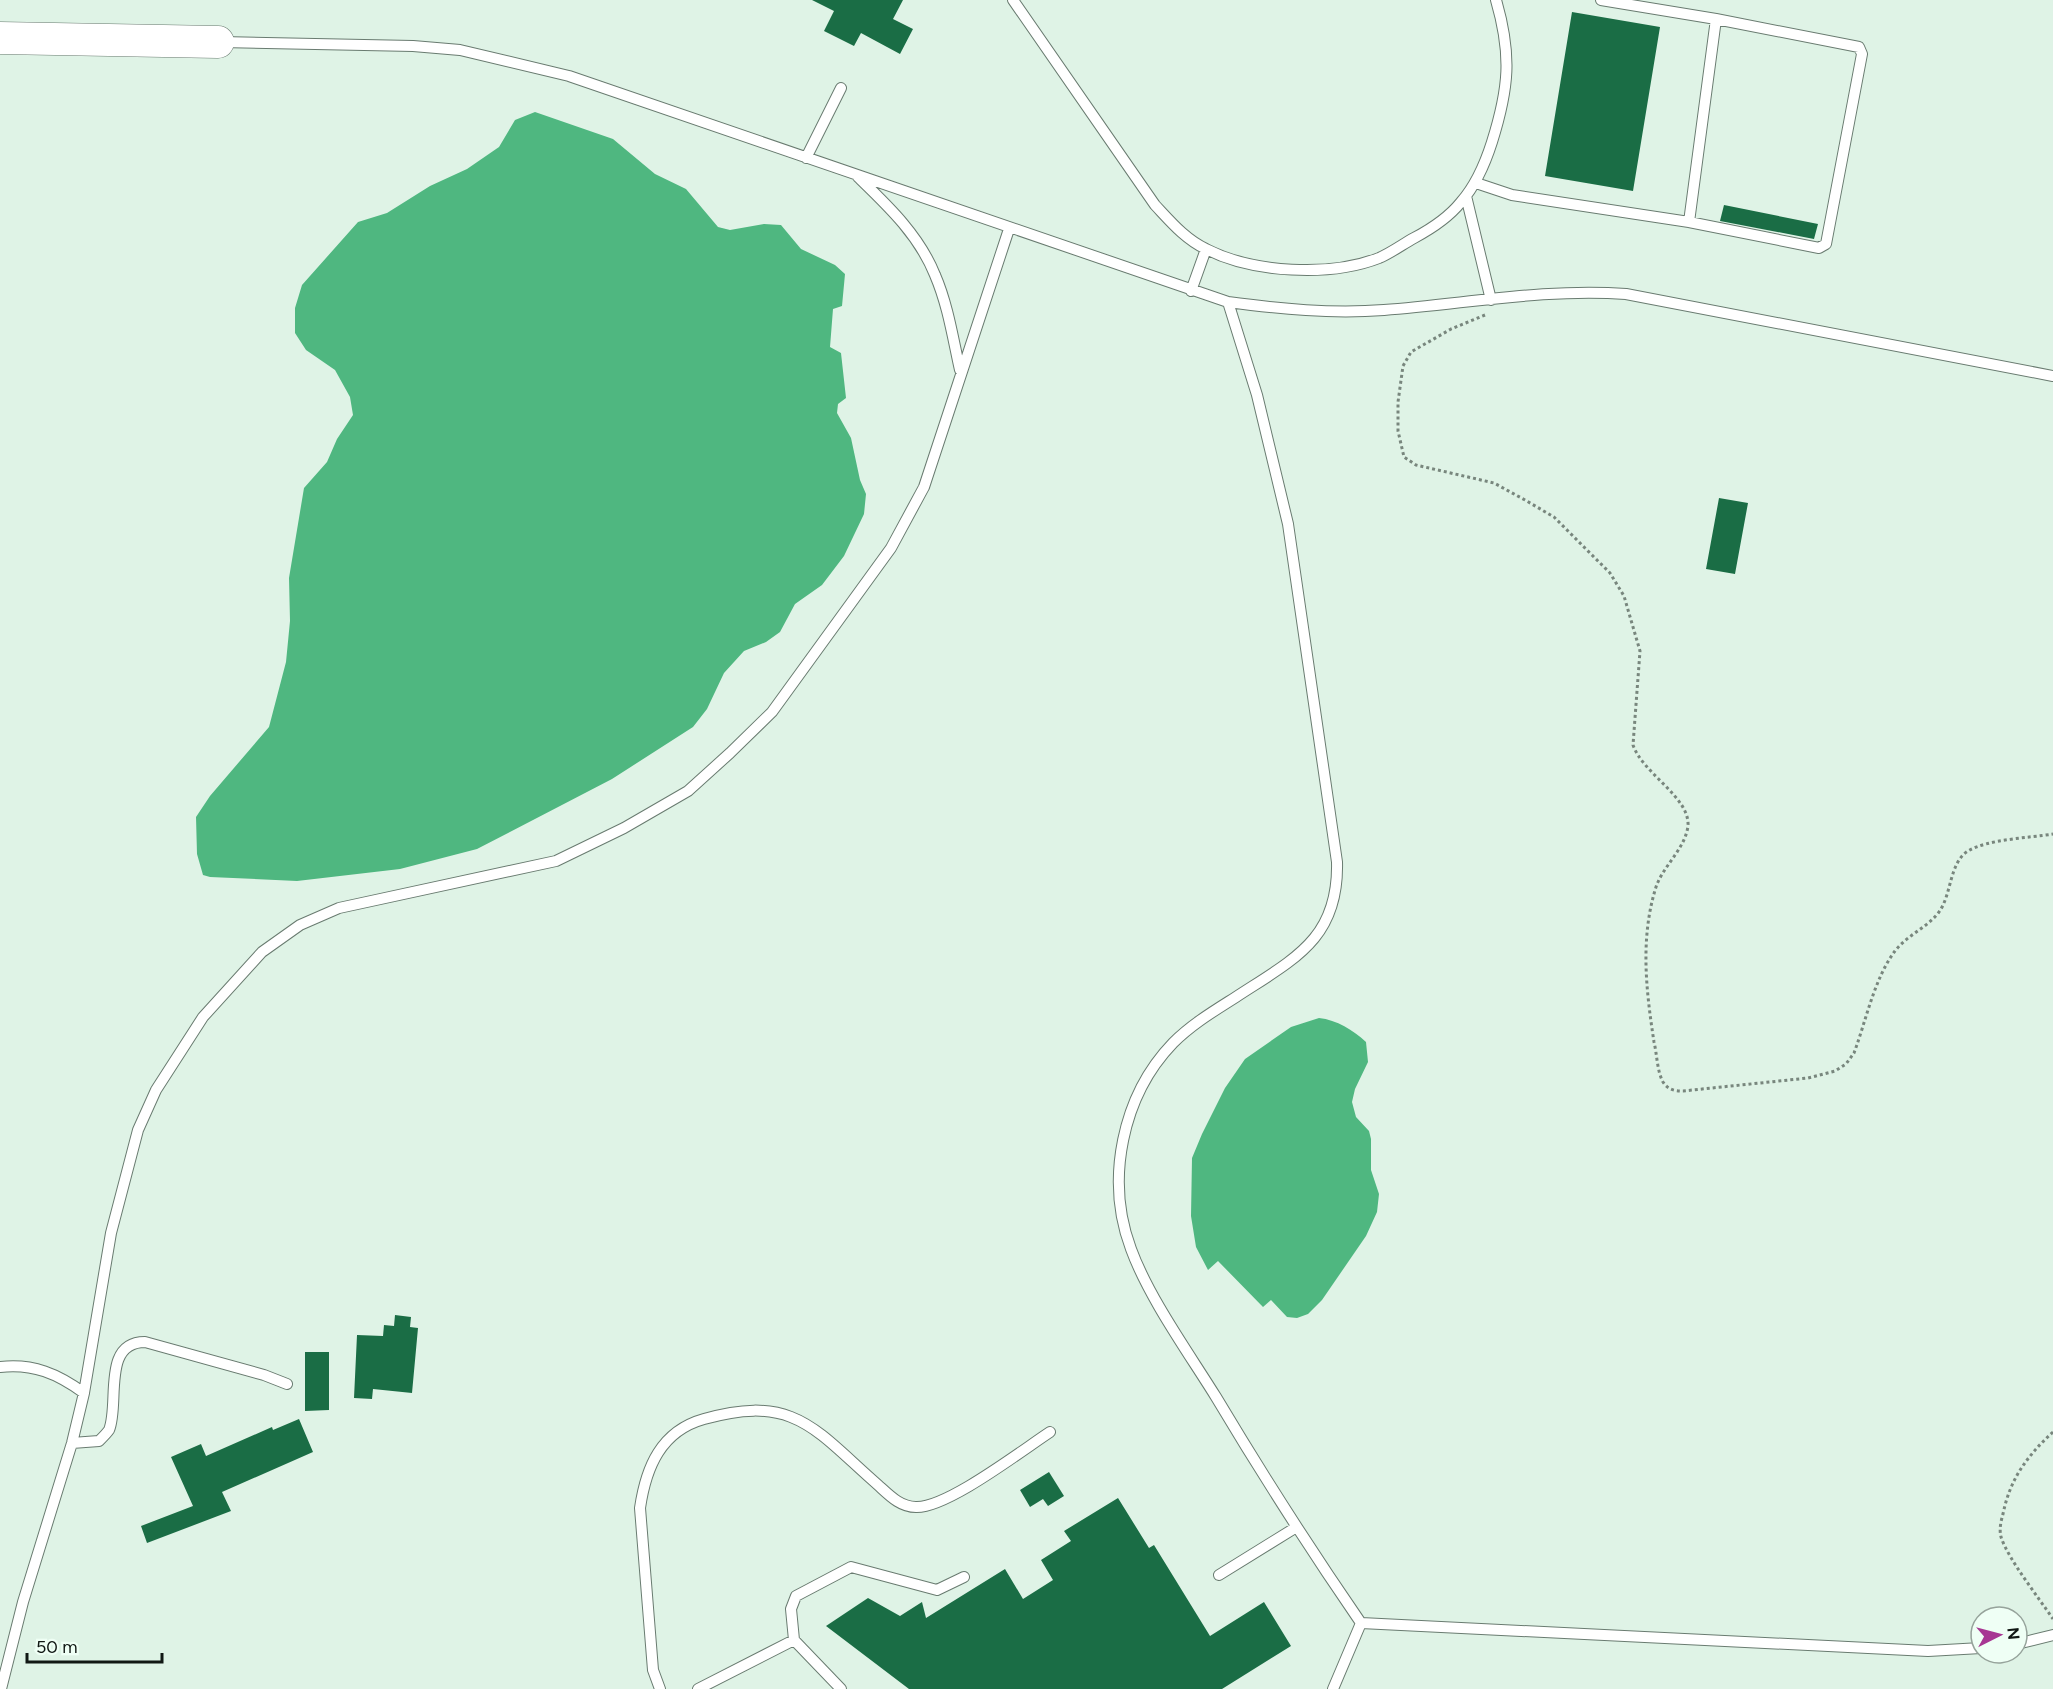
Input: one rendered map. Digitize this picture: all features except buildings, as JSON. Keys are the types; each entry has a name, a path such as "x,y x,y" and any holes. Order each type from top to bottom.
{"street":[{"path":"0,38 218,42"}],"lane":[{"path":"1013,0 1155,205 1181,233 1206,249 1233,260 1273,268 1312,270 1348,267 1380,258 1428,230 1466,196 1476,183 1504,105 1508,79 1506,44 1496,0"},
{"path":"1476,183 1512,195 1689,222 1819,248 1826,244 1862,54 1859,47 1601,0"},
{"path":"1689,222 1716,20"},
{"path":"218,42 413,46 460,50 569,76 1009,229 1228,302 1288,310 1381,310 1589,292 1626,294 2053,376"},
{"path":"806,158 841,88"},
{"path":"855,174 898,217 919,245 935,275 961,370"},
{"path":"1466,196 1491,300"},
{"path":"1,1689 23,1602 72,1443 84,1393 111,1233 138,1130 168,1072 203,1017 262,952 300,925 339,908 556,861 624,828 688,791 772,712 891,548 924,487 1009,229"},
{"path":"1191,291 1206,249"},
{"path":"1228,302 1257,395 1288,524 1336,851 1338,888 1324,926 1297,956 1196,1023 1159,1059 1141,1086 1129,1115 1119,1164 1118,1184 1125,1232 1143,1275 1295,1528 1361,1623"},
{"path":"72,1443 99,1440 109,1430 117,1365 121,1354 128,1346 136,1342 145,1342 243,1369 287,1384"},
{"path":"0,1367 25,1366 45,1370 65,1379 84,1393"},
{"path":"660,1689 653,1670 640,1508 643,1486 653,1460 664,1442 678,1430 695,1421 738,1412 771,1412 798,1418 819,1431 897,1502 914,1508 943,1501 1050,1432"},
{"path":"1219,1575 1295,1528"},
{"path":"841,1689 794,1640 791,1609 796,1596 851,1567 937,1590 964,1577"},
{"path":"1361,1623 1928,1651 1969,1649"},
{"path":"1333,1689 1361,1623"},
{"path":"2029,1641 2053,1635"},
{"path":"698,1689 794,1640"}],"path":[{"path":"1491,300 1485,315 1451,329 1411,352 1403,366 1398,402 1398,431 1404,457 1416,465 1494,483 1554,517 1610,573 1624,596 1640,651 1632,745 1637,757 1650,774 1676,797 1684,810 1688,825 1683,842 1657,885 1648,922 1645,963 1647,999 1657,1059 1664,1083 1671,1090 1797,1079 1834,1071 1846,1064 1854,1053 1894,952 1906,938 1939,912 1960,858 1970,850 1985,845 2053,834"},
{"path":"2053,1432 2035,1449 2014,1476 2000,1524 2001,1536 2007,1549 2053,1619"}],"shaded area":[{"path":"535,112 613,139 655,174 686,189 718,227 730,230 764,224 781,225 801,249 835,265 845,274 842,306 833,309 830,347 841,353 846,398 838,404 837,413 851,438 860,480 866,494 864,514 844,556 822,585 795,604 780,632 766,642 744,651 724,673 707,709 693,727 612,779 477,849 400,869 297,881 203,875 197,854 196,817 210,796 269,727 286,662 290,621 289,578 304,488 327,462 337,439 353,415 350,397 335,370 306,350 295,333 295,308 302,285 358,222 387,213 430,186 467,169 499,147 515,120"},
{"path":"1319,1018 1344,1026 1366,1042 1368,1062 1355,1089 1352,1102 1356,1117 1369,1131 1371,1170 1379,1194 1377,1212 1366,1236 1322,1300 1308,1314 1297,1318 1287,1317 1271,1300 1263,1307 1218,1261 1208,1270 1196,1247 1191,1216 1192,1158 1225,1088 1245,1059 1291,1027"}]}
